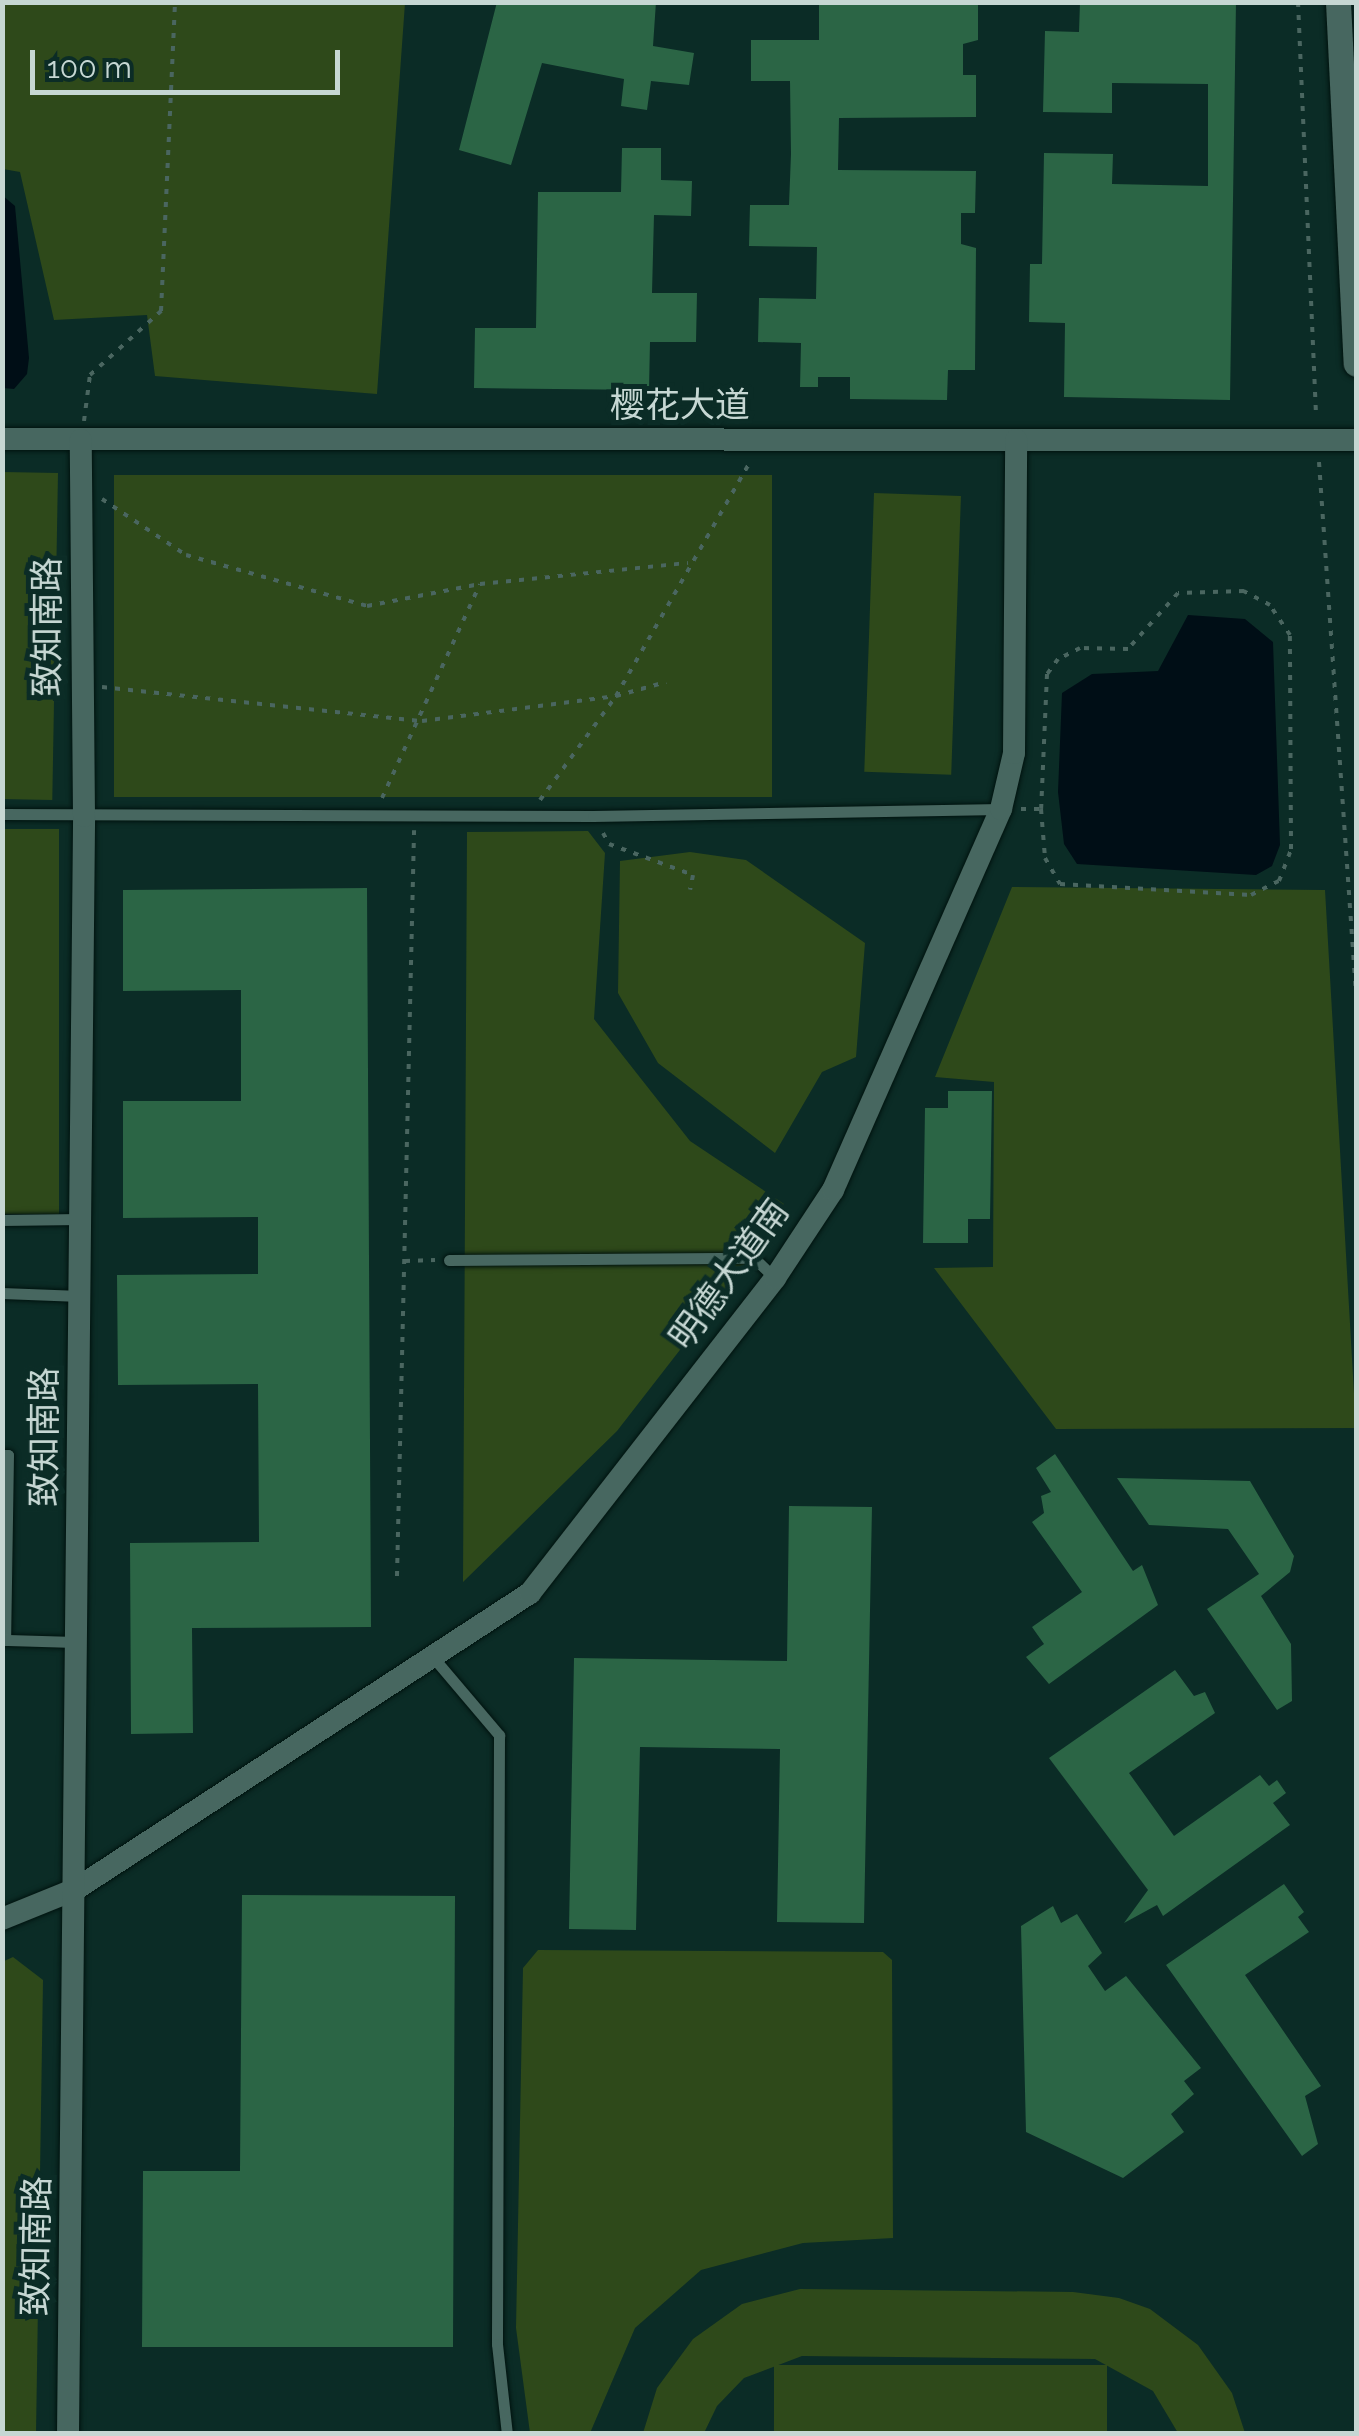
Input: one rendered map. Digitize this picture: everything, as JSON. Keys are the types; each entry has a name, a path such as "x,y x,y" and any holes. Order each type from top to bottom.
{"street":[{"path":"1338,2 1356,364"},
{"name":"樱花大道","path":"2,439 1356,440"},
{"name":"致知南路","path":"68,2434 84,816 81,440"},
{"name":"明德大道南","path":"2,1919 76,1889 530,1592 775,1278 833,1190 1001,809 1014,753 1016,440"}],"lane":[{"path":"2,814 594,816 1001,809"},
{"path":"2,1220 81,1219"},
{"path":"449,1260 754,1258 775,1278"},
{"path":"2,1293 80,1296"},
{"path":"2,1455 8,1455 6,1640 78,1642"},
{"path":"432,1656 499,1736 497,2344 508,2434"}],"path":[{"path":"81,440 90,375 161,310 174,2"},
{"path":"1298,2 1317,440 1356,994"},
{"path":"528,816 616,696 688,563 764,440"},
{"path":"81,485 186,555 367,606 480,584 688,563"},
{"path":"373,816 422,720 480,584"},
{"path":"1244,590 1270,605 1290,635 1291,849 1279,882 1251,895 1060,884 1044,858 1041,809 1047,674 1058,660 1080,648 1128,649 1178,592 1244,590"},
{"path":"83,685 304,713 422,720 616,696 666,682"},
{"path":"1001,809 1041,809"},
{"path":"398,1576 414,816"},
{"path":"594,816 609,844 693,875 690,890"},
{"path":"404,1261 449,1260"}],"green space":[{"path":"3,2 405,3 377,394 155,376 147,315 54,320 20,172 3,169"},
{"path":"3,472 58,473 52,800 2,799"},
{"path":"114,475 772,475 772,797 114,797"},
{"path":"874,493 961,496 951,775 864,772"},
{"path":"3,829 59,829 59,1214 3,1214"},
{"path":"588,831 605,853 594,1019 690,1141 784,1204 735,1279 617,1431 463,1582 467,832"},
{"path":"690,852 746,860 865,943 856,1057 822,1072 775,1153 658,1063 618,993 620,861"},
{"path":"1012,887 1325,890 1356,1428 1056,1429 934,1268 993,1267 994,1082 935,1077"},
{"path":"538,1950 883,1952 892,1960 893,2238 803,2243 701,2270 635,2328 590,2433 530,2433 516,2328 523,1968"},
{"path":"13,1957 43,1980 36,2434 2,2433 2,1962"},
{"path":"800,2289 1073,2292 1119,2298 1150,2309 1198,2345 1232,2393 1245,2433 1178,2433 1153,2391 1095,2359 802,2356 744,2378 717,2406 704,2433 643,2433 657,2388 693,2339 742,2304"},
{"path":"774,2365 1107,2365 1107,2433 774,2433"}],"shaded area":[{"path":"2,195 15,206 29,358 27,374 14,389 3,388"},
{"path":"1188,615 1245,619 1273,642 1280,845 1272,866 1256,875 1077,864 1064,844 1058,792 1062,693 1092,674 1158,671"}],"building":[{"path":"497,2 656,2 653,46 694,53 689,85 651,81 647,110 621,106 624,79 542,63 511,165 459,150"},
{"path":"819,2 978,2 978,40 963,44 963,75 976,75 976,117 839,118 838,170 976,171 975,213 961,213 961,244 976,248 975,370 948,370 947,400 850,399 850,377 818,377 818,387 800,387 801,343 758,342 759,298 816,299 817,247 749,246 750,205 789,205 791,154 790,81 751,81 751,40 819,40"},
{"path":"1080,2 1236,2 1230,400 1064,397 1065,323 1029,322 1030,264 1042,264 1044,153 1113,154 1112,184 1208,186 1208,84 1112,83 1112,113 1043,112 1045,31 1079,32"},
{"path":"622,148 661,148 661,180 692,181 691,216 654,215 652,293 697,293 696,342 650,342 649,390 474,388 475,328 536,328 538,192 621,192"},
{"path":"367,888 371,1627 192,1628 193,1733 131,1734 130,1543 259,1542 258,1384 118,1385 117,1275 258,1274 258,1217 123,1218 123,1101 241,1101 241,990 123,991 123,890"},
{"path":"948,1091 992,1091 990,1219 968,1219 968,1243 923,1243 925,1108 948,1108"},
{"path":"1055,1454 1133,1571 1142,1565 1158,1605 1049,1684 1026,1657 1044,1644 1032,1627 1082,1592 1032,1522 1044,1513 1041,1496 1051,1492 1036,1468"},
{"path":"1117,1478 1250,1481 1294,1556 1290,1572 1261,1596 1291,1644 1292,1701 1277,1710 1207,1609 1259,1574 1228,1529 1149,1525"},
{"path":"789,1506 872,1507 864,1923 777,1922 780,1749 640,1747 636,1930 569,1929 574,1658 787,1661"},
{"path":"1175,1670 1194,1696 1205,1692 1215,1713 1129,1773 1174,1836 1260,1775 1269,1786 1277,1780 1286,1793 1273,1803 1290,1825 1163,1916 1157,1905 1124,1923 1148,1890 1049,1758"},
{"path":"1284,1884 1304,1912 1298,1917 1309,1932 1245,1975 1321,2086 1305,2096 1318,2144 1302,2156 1166,1965"},
{"path":"242,1895 455,1896 453,2347 142,2347 143,2171 240,2171"},
{"path":"1053,1906 1061,1923 1077,1914 1102,1953 1088,1966 1105,1991 1126,1976 1201,2068 1184,2081 1194,2094 1171,2114 1184,2132 1123,2178 1026,2132 1021,1926"}]}
